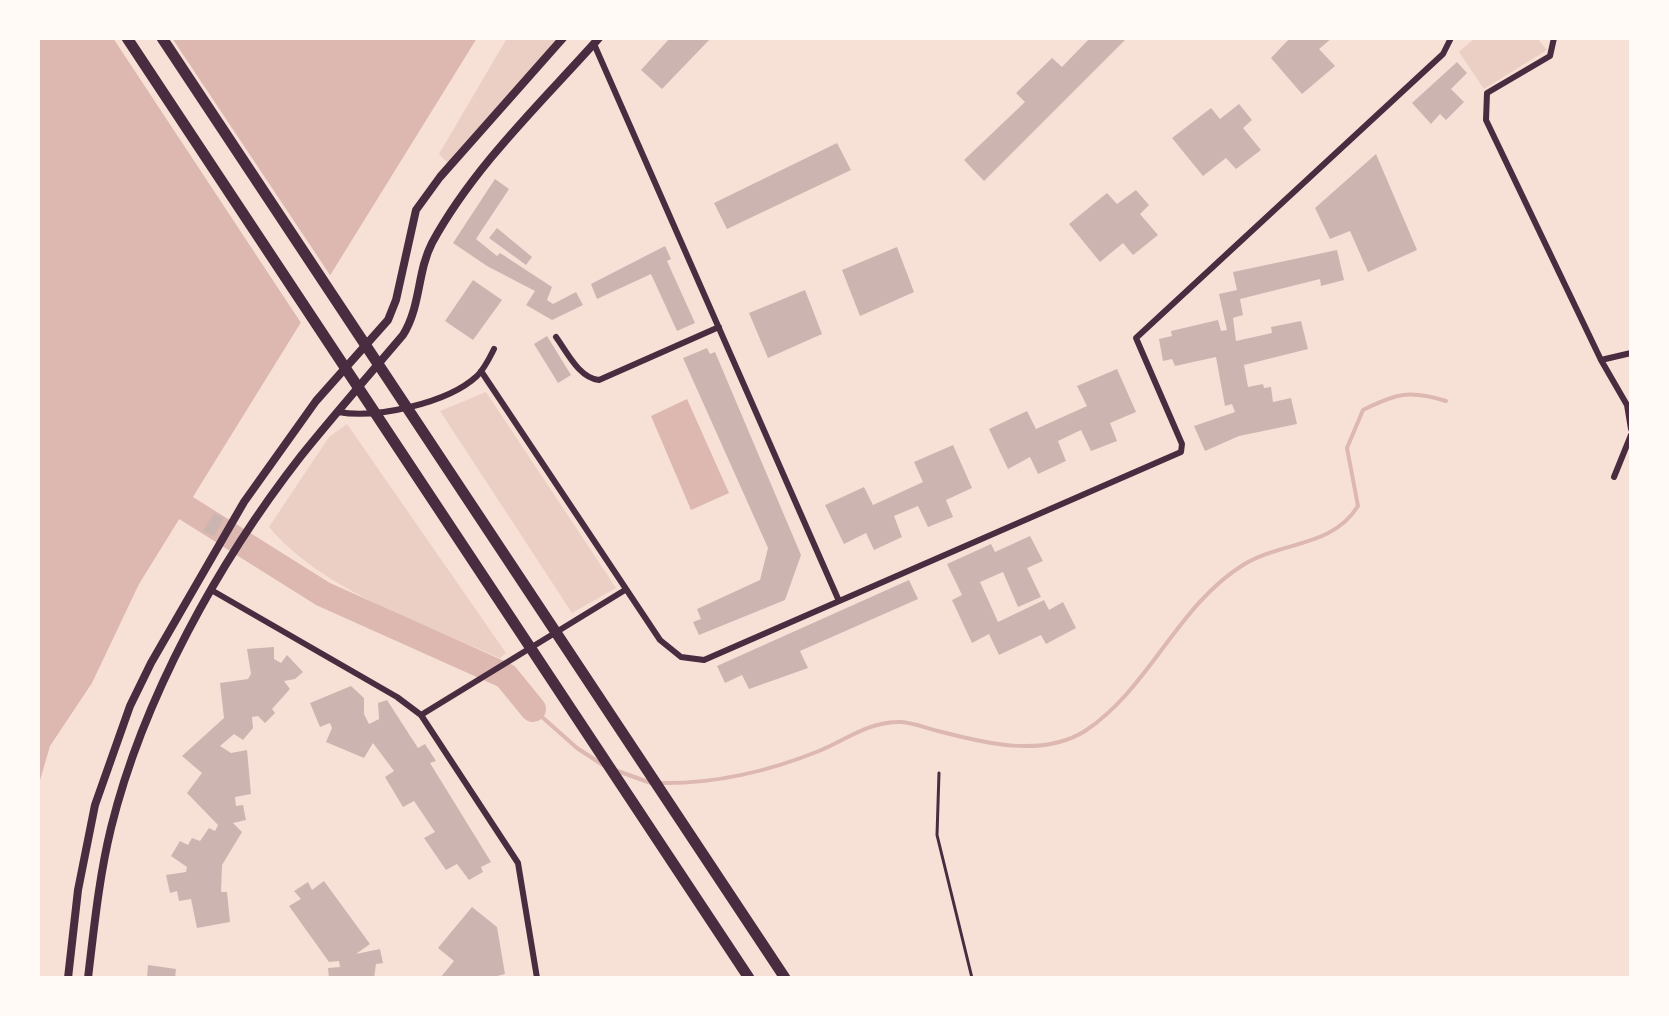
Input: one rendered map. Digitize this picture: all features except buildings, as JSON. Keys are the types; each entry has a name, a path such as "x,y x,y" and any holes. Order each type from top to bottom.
{"highway":[{"path":"127,38 749,978"},
{"path":"162,38 785,978"}],"street":[{"path":"68,978 85,847 111,758 151,663 244,502 316,401 388,320 396,300 416,210 440,177 563,38"},
{"path":"481,371 660,640 691,661 704,660 1181,452 1182,444 1136,338 1443,54 1451,38"},
{"path":"1554,38 1550,56 1487,93 1486,120 1601,360 1627,405 1631,432 1614,477"},
{"path":"88,978 110,830 124,784 146,718 213,591 262,511 338,412 403,335 415,316 423,265 432,243 481,171 596,41 839,601"},
{"path":"556,337 576,365 593,380 599,380 719,327"},
{"path":"338,412 370,416 452,391 481,371 494,349"},
{"path":"1601,360 1631,353"},
{"path":"421,715 625,590"},
{"path":"213,591 397,697 421,715 518,863 537,978"}],"lane":[{"path":"939,773 937,835 972,978"}],"shaded area":[{"path":"38,38 477,38 139,584 92,683 50,746 38,787"},
{"path":"507,38 564,38 450,165 439,154"},
{"path":"1475,38 1537,38 1547,50 1484,89 1459,52"},
{"path":"486,392 616,588 572,613 440,411"},
{"path":"687,399 729,493 691,510 651,416"},
{"path":"347,424 506,653 500,658 408,619 345,587 316,569 269,527 329,437"}],"pier":[{"path":"113,38 172,38 334,281 305,329"}],"waterway":[{"path":"660,783 721,779 761,771 886,723 907,723 974,740 1013,746 1050,744 1085,731 1127,693 1199,602 1220,582 1258,557 1320,537 1347,520 1358,506 1347,448 1363,410 1403,395 1422,395 1446,401"},
{"path":"159,491 323,594 506,676 533,709"},
{"path":"533,709 577,748 603,765"},
{"path":"615,770 651,783"}]}
